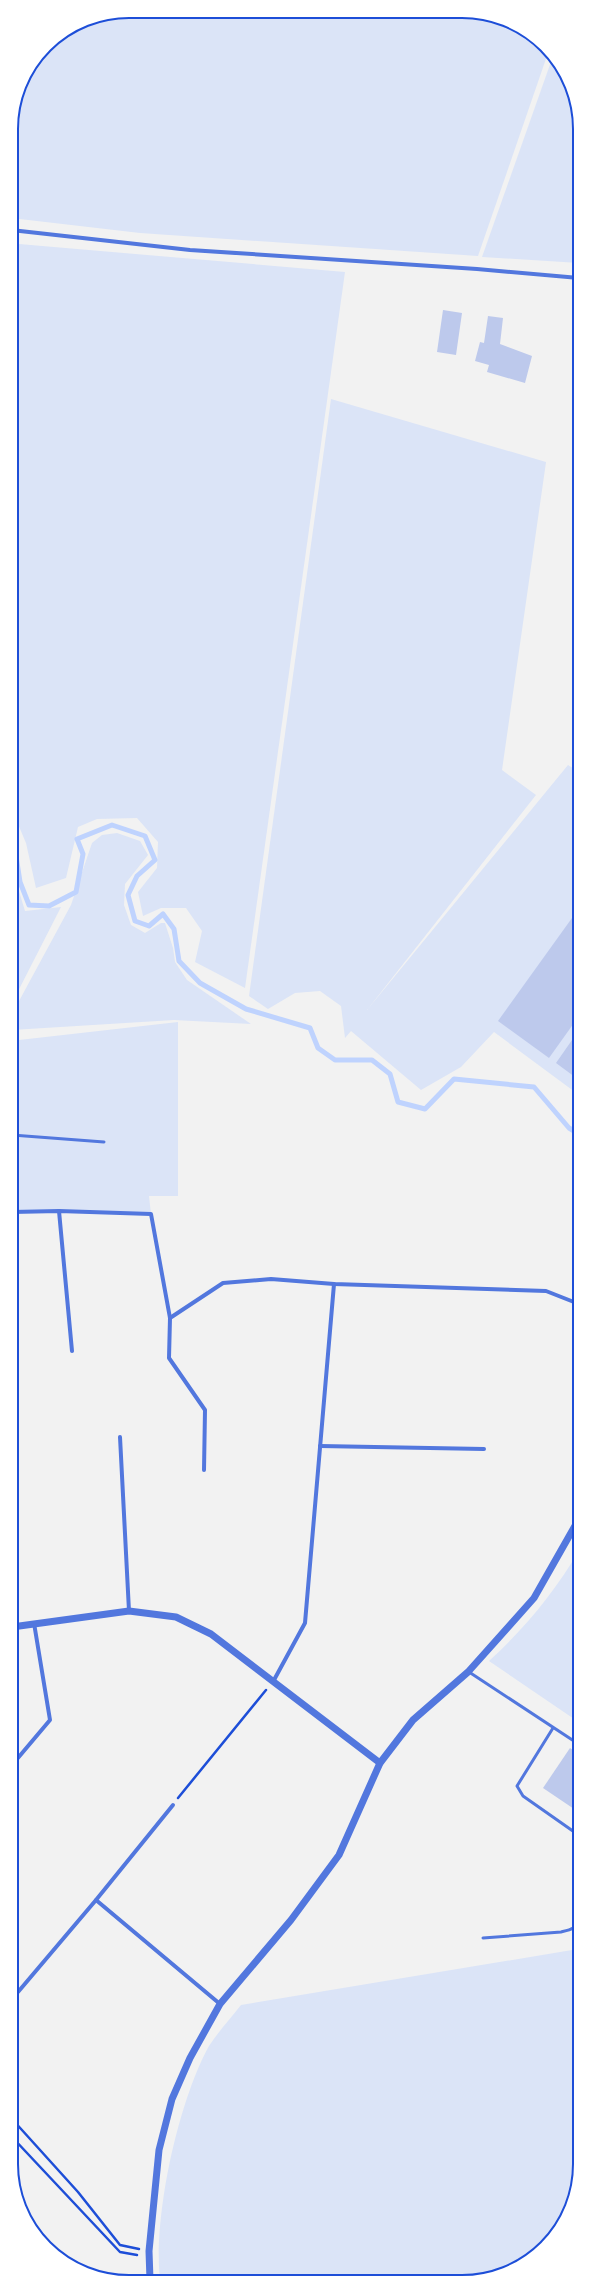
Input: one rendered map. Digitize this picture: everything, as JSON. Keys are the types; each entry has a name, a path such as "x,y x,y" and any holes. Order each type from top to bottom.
{"street":[{"path":"18,231 190,250 477,269 573,277"},
{"path":"18,1212 59,1211 151,1214 170,1318 169,1358 205,1410 204,1470"},
{"path":"59,1211 72,1351"},
{"path":"170,1318 223,1283 271,1279 334,1284 546,1291 573,1302"},
{"path":"274,1680 304,1623 334,1284"},
{"path":"120,1437 129,1611"},
{"path":"320,1446 484,1449"},
{"path":"150,2275 149,2254 160,2150 172,2099 190,2058 220,2004 291,1920 339,1855 380,1763 413,1720 468,1672 534,1598 573,1529"},
{"path":"18,1626 129,1611 176,1617 211,1634 274,1680 380,1763"},
{"path":"18,1758 50,1720 34,1623"},
{"path":"18,1992 96,1900 172,1805"},
{"path":"96,1900 220,2004"}],"lane":[{"path":"18,1135 104,1142"},
{"path":"468,1672 573,1741"},
{"path":"553,1728 517,1786 523,1796 573,1831"},
{"path":"483,1938 561,1932 573,1928"}],"path":[{"path":"172,1805 274,1680"},
{"path":"18,2126 78,2192 120,2245 149,2254"},
{"path":"18,2143 120,2252 149,2254"}],"shaded area":[{"path":"122,18 469,18 484,20 511,29 530,41 546,57 478,256 140,233 18,219 18,122 20,107 26,87 41,61 61,41 87,26 107,20"},
{"path":"551,62 562,80 571,107 572,115 573,263 482,257"},
{"path":"19,244 345,272 245,988 195,962 202,931 186,908 161,908 143,916 138,892 157,868 158,842 137,818 97,819 78,827 66,878 36,888 26,843 18,824"},
{"path":"331,399 546,462 502,770 536,795 367,1010 568,765 573,768 573,1091 494,1032 461,1067 421,1090 351,1031 345,1038 341,1006 320,991 295,993 268,1009 249,996"},
{"path":"117,833 140,841 148,855 125,884 124,905 131,925 145,933 161,923 165,923 173,948 175,962 187,980 251,1024 174,1020 18,1030 18,1003 71,905 92,843 102,835"},
{"path":"18,888 25,911 61,907 18,991"},
{"path":"178,1022 178,1196 149,1196 151,1214 18,1212 19,1040"},
{"path":"573,1560 573,1718 489,1661 539,1609"},
{"path":"572,1950 573,2171 571,2186 565,2206 550,2232 530,2252 511,2264 491,2271 476,2274 160,2275 160,2225 164,2193 170,2160 187,2097 209,2046 241,2005"}],"building":[{"path":"443,310 462,313 456,355 437,352"},
{"path":"488,316 503,318 500,344 532,356 525,383 487,372 489,365 475,361 480,342 484,343"},
{"path":"573,919 573,1024 549,1058 498,1021"},
{"path":"573,1039 573,1076 556,1063"},
{"path":"570,1748 573,1750 573,1808 543,1788"}],"waterway":[{"path":"18,869 20,882 29,905 49,906 76,892 83,854 77,839 112,825 145,836 155,860 137,876 128,895 135,921 149,926 163,914 174,929 179,961 200,983 246,1009 310,1028 318,1048 335,1060 372,1060 390,1074 398,1102 425,1109 454,1079 534,1087 569,1128 573,1130"}]}
